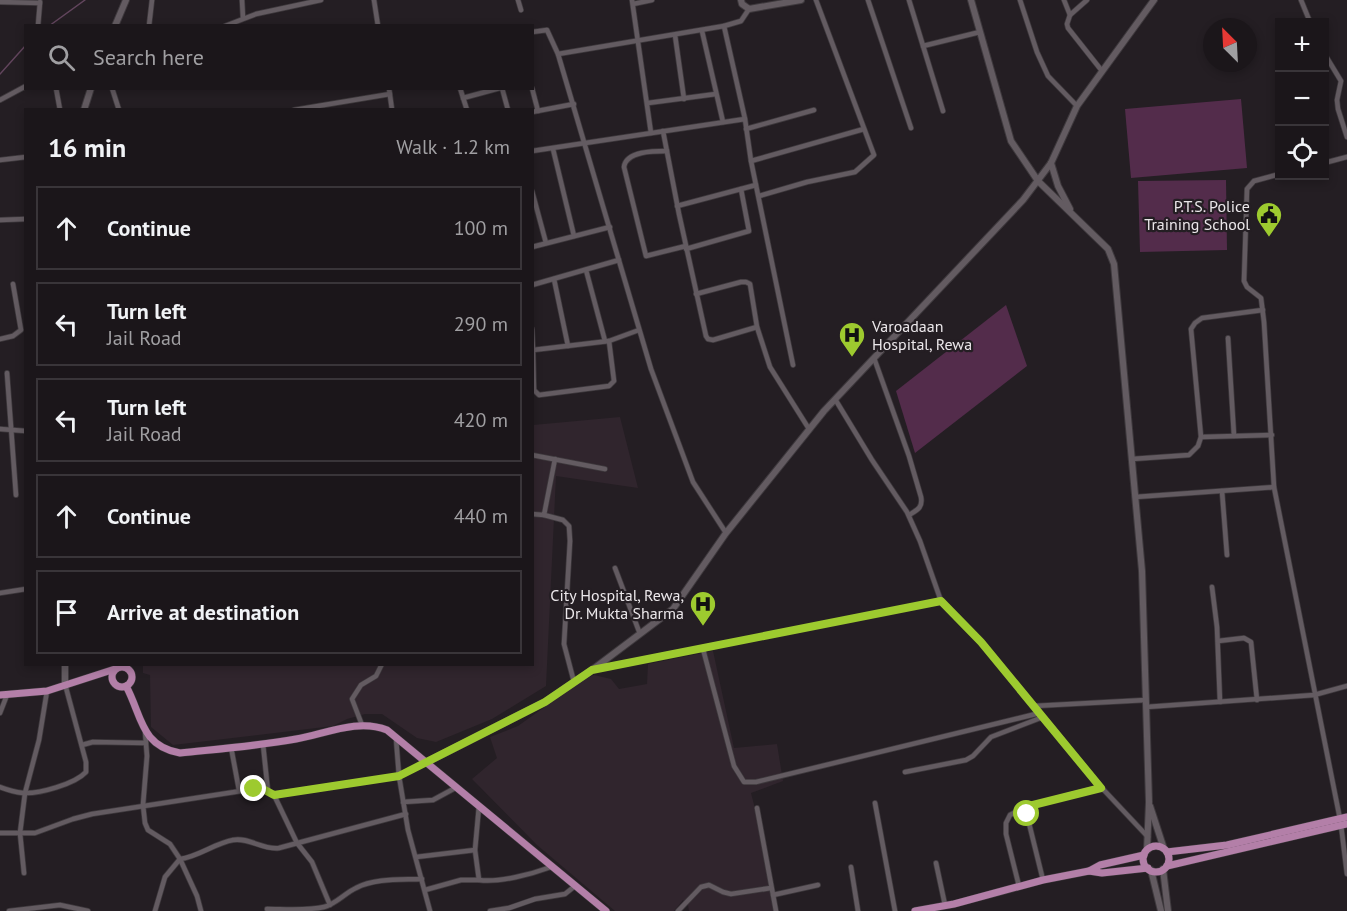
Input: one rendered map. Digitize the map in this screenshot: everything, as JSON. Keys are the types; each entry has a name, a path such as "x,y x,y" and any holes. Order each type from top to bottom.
{"main road":[{"path":"116,24 126,0"},
{"path":"741,0 742,4 749,9 776,2 801,0"},
{"path":"971,0 1011,141 1038,181 1108,249 1114,264 1142,571 1149,802 1148,837 1144,862 1149,869 1161,911"},
{"path":"427,762 545,702 673,609 726,533 809,429 1023,200 1051,163 1077,106 1154,0"},
{"path":"85,108 90,90"},
{"path":"1051,163 1058,186 1071,213"},
{"path":"65,666 65,684"},
{"path":"4,695 47,691 65,684 115,669 124,667 131,673 132,679 126,686 119,686 113,682 112,675 115,669"},
{"path":"126,686 145,731 163,749 180,753 296,739 362,725 375,725 387,730 606,911"},
{"path":"1149,802 1169,859 1165,868 1168,911"},
{"path":"915,911 1089,871 1100,865 1146,853 1157,846 1166,850 1227,845 1344,821"},
{"path":"1089,871 1102,873 1165,868 1344,821"}],"street":[{"path":"149,24 152,0"},
{"path":"242,0 243,18"},
{"path":"230,24 243,18 321,0"},
{"path":"374,0 378,24"},
{"path":"518,0 521,9"},
{"path":"651,132 633,2 652,0"},
{"path":"759,196 860,170 874,155 816,0"},
{"path":"868,0 911,128"},
{"path":"909,0 943,111"},
{"path":"1020,0 1037,52 1048,76 1077,106"},
{"path":"1064,0 1070,15"},
{"path":"1087,0 1070,15 1067,24 1102,72"},
{"path":"1301,0 1308,18"},
{"path":"0,2 40,2 37,24"},
{"path":"558,54 702,32 741,21 749,9"},
{"path":"724,26 745,120 751,161 793,365"},
{"path":"534,32 547,30 558,54 651,369 682,456 700,495 726,533"},
{"path":"702,32 723,122"},
{"path":"923,46 980,32"},
{"path":"675,35 684,99"},
{"path":"1329,61 1341,81 1337,100 1347,137"},
{"path":"0,100 24,87"},
{"path":"56,90 60,108"},
{"path":"113,90 118,108"},
{"path":"461,90 466,108"},
{"path":"463,98 493,90"},
{"path":"502,90 507,108"},
{"path":"532,90 535,111 574,104"},
{"path":"304,108 389,91 392,108"},
{"path":"648,103 716,94"},
{"path":"746,129 814,110"},
{"path":"534,151 745,120"},
{"path":"751,161 864,129"},
{"path":"663,131 686,248 708,339 713,340 757,327"},
{"path":"553,149 574,236"},
{"path":"667,151 630,157 624,163 645,256 686,248 749,231 741,189"},
{"path":"0,160 24,157"},
{"path":"1329,162 1347,157"},
{"path":"1275,175 1254,181 1247,189 1244,281 1246,286 1260,296 1263,310 1274,487 1314,695 1344,821 1347,874"},
{"path":"677,206 756,185"},
{"path":"534,198 546,243"},
{"path":"0,219 24,219"},
{"path":"534,246 610,227"},
{"path":"534,284 619,260"},
{"path":"534,390 539,395 609,386 614,381 607,341 586,270"},
{"path":"554,279 568,346"},
{"path":"696,294 746,282 750,284 757,327 770,367 809,429"},
{"path":"0,339 13,336 21,330 13,284"},
{"path":"1132,459 1189,455 1198,446 1201,437 1191,329 1195,323 1202,318 1263,310"},
{"path":"534,350 607,341 639,330"},
{"path":"1228,338 1234,436"},
{"path":"874,358 921,497 920,508 909,515"},
{"path":"7,373 16,495"},
{"path":"835,399 909,515 941,601 981,642 1101,788 1148,837"},
{"path":"0,429 24,431"},
{"path":"1201,437 1272,435"},
{"path":"534,455 605,469"},
{"path":"544,515 555,459"},
{"path":"1135,496 1274,487"},
{"path":"1222,491 1227,555"},
{"path":"534,514 563,520 569,526 564,644 574,682"},
{"path":"615,568 640,634"},
{"path":"1212,587 1218,641 1220,702"},
{"path":"0,593 24,589"},
{"path":"592,670 941,601"},
{"path":"1218,641 1244,638 1251,642 1257,700"},
{"path":"703,649 734,766 744,782 756,782 1041,715"},
{"path":"362,725 352,699 361,685 376,676 381,666"},
{"path":"0,787 25,794 54,788 84,775 87,769 82,745 65,684"},
{"path":"1034,706 1257,700 1314,695 1347,686"},
{"path":"24,873 21,833 25,794 39,740 47,691"},
{"path":"0,713 4,695"},
{"path":"904,772 966,760 991,737 1041,715"},
{"path":"145,731 146,827 170,844 197,896 201,911"},
{"path":"396,738 399,776 406,814 430,911"},
{"path":"82,745 93,742 146,743"},
{"path":"262,743 268,792"},
{"path":"231,747 239,790"},
{"path":"0,833 40,831 92,814 239,790 258,789 274,795 399,776 427,762"},
{"path":"404,802 433,800 457,787"},
{"path":"1019,886 1006,828 1010,815 1025,807 1101,788"},
{"path":"274,795 297,843 312,862 326,908"},
{"path":"875,803 895,911"},
{"path":"479,806 478,838 475,850 479,880"},
{"path":"1025,807 1043,880"},
{"path":"757,808 776,911"},
{"path":"154,911 165,877 180,860 235,839 272,849 406,814"},
{"path":"416,857 475,850"},
{"path":"936,863 945,905"},
{"path":"425,890 461,880 496,879 537,872 551,867"},
{"path":"851,867 858,911"},
{"path":"267,909 326,908 359,886 391,880 422,879"},
{"path":"773,895 818,885"},
{"path":"490,911 565,894 575,886"},
{"path":"678,911 701,887 705,886 731,894 771,888"},
{"path":"9,911 52,905 88,911"}],"shaded area":[{"path":"1241,99 1247,168 1131,178 1125,109"},
{"path":"1226,180 1227,250 1140,252 1138,181"},
{"path":"1006,305 1027,366 915,453 896,391"},
{"path":"620,417 638,488 556,476 546,686 492,719 436,742 417,738 382,714 365,714 333,726 173,745 151,727 150,675 143,673 143,666 534,666 534,425"},
{"path":"713,651 734,748 777,744 783,781 751,793 772,875 773,911 689,911 688,905 683,900 674,911 615,911 537,845 472,779 497,758 490,737 518,726 584,679 594,675 611,679 619,689 647,684 648,664"}],"waterway":[{"path":"52,24 85,0"},
{"path":"0,74 24,47"}],"place":[{"name":"P.T.S. Police Training School","path":"1269,238"},
{"name":"Varoadaan Hospital, Rewa","path":"852,358"},
{"name":"City Hospital, Rewa, Dr. Mukta Sharma","path":"703,627"}],"route":[{"path":"254,789 263,789 274,795 399,776 545,702 592,670 941,601 981,642 1101,788 1025,807 1027,814"}]}
